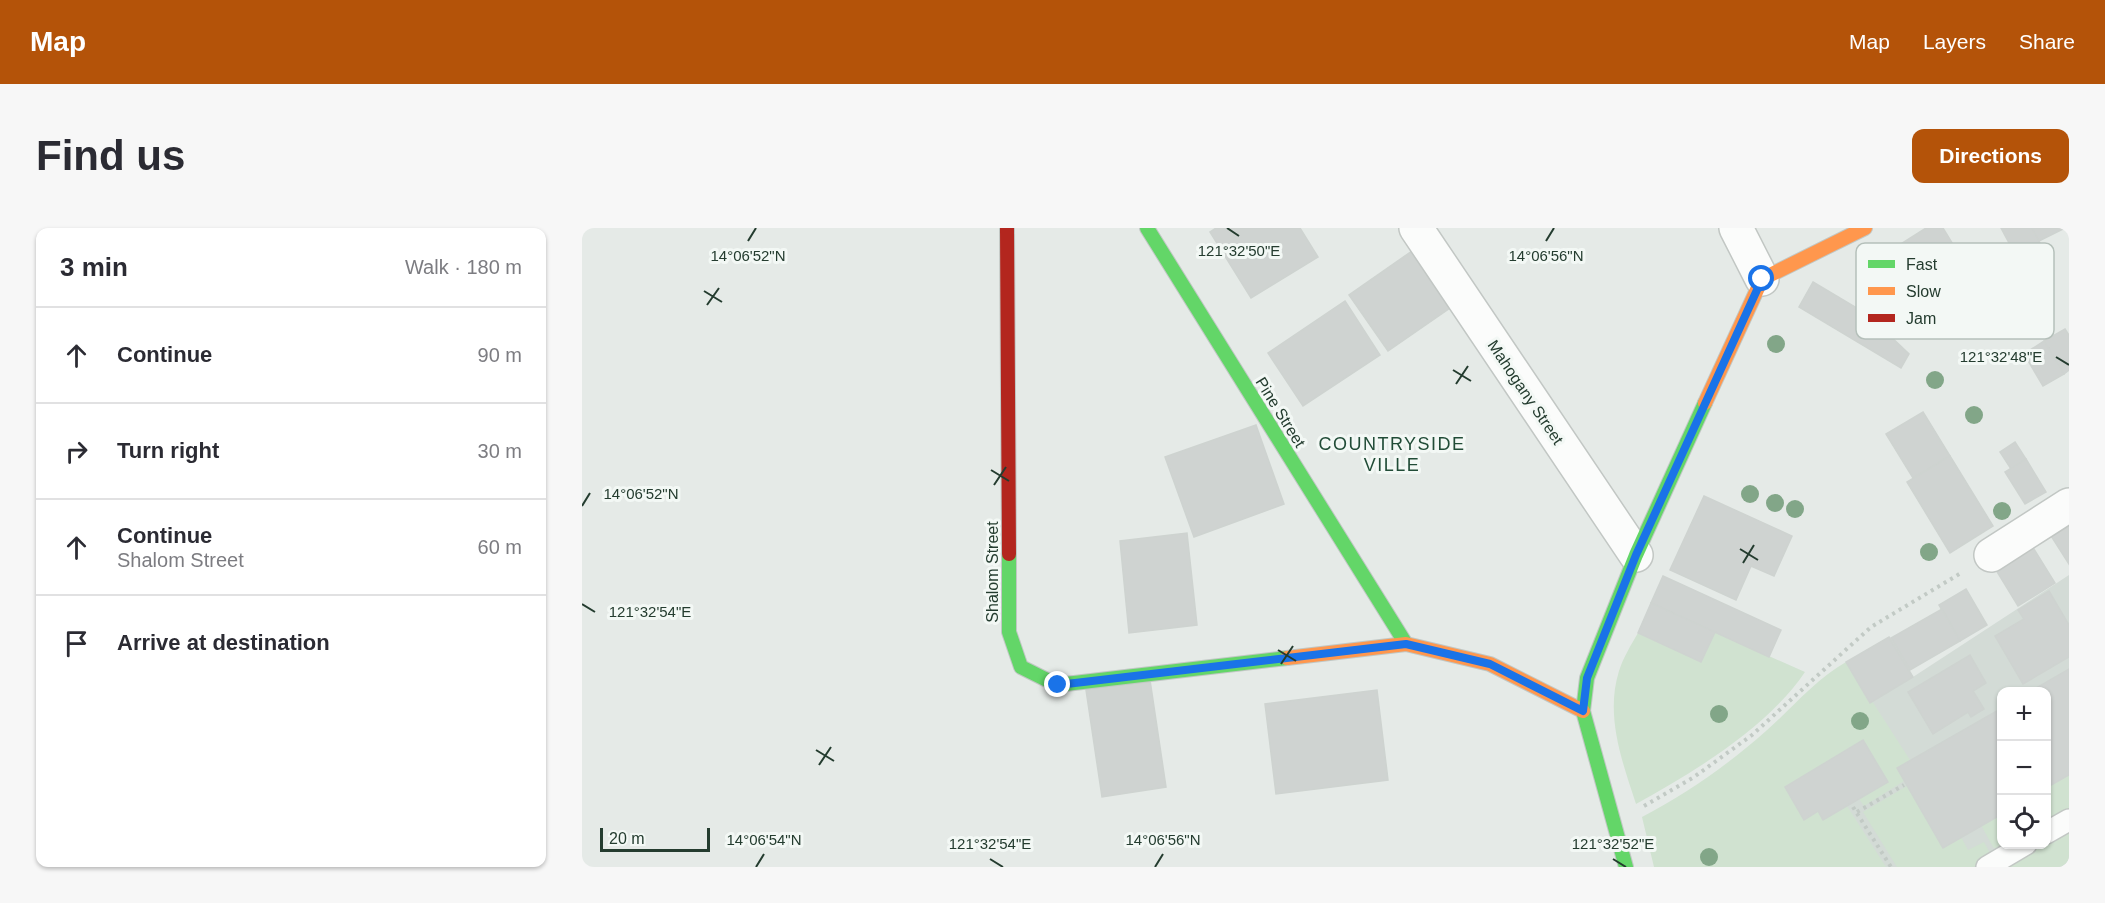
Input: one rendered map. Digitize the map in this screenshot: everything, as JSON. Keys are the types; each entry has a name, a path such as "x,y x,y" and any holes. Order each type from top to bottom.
{"street":[{"name":"Shalom Street","path":"1007,228 1009,632 1022,667 1058,685 1406,644"},
{"name":"Pine Street","path":"1147,228 1406,644"},
{"name":"Mahogany Street","path":"1416,228 1636,555"},
{"path":"1736,228 1762,279"},
{"path":"1626,867 1583,711 1587,678 1636,555 1762,279 1865,228"},
{"path":"1991,555 2069,505"},
{"path":"1406,644 1490,664 1583,711"}],"lane":[{"path":"2051,830 2069,820"},
{"path":"1987,867 2018,849"}],"path":[{"path":"1613,819 1645,806 1694,777 1752,735 1871,627 1991,555"},
{"path":"1857,812 1904,785"},
{"path":"1853,807 1891,867"}],"shaded area":[{"path":"2069,575 2069,867 1700,867 1870,703"}],"green space":[{"path":"1715,632 1805,672 1771,712 1750,730 1682,778 1636,804 1621,755 1615,722 1615,688 1627,652 1638,633 1701,662"},
{"path":"1846,662 1869,702 1872,701 1910,760 1897,768 1904,781 1864,806 1859,799 1887,782 1863,740 1785,787 1804,819 1818,811 1824,820 1847,806 1886,867 1654,867 1642,817 1722,767 1766,731 1814,686"},
{"path":"2069,775 2069,810 2051,820 2051,795 2051,785"},
{"path":"1907,786 1942,847 1961,837 1968,850 1984,842 1990,853 1987,859 1974,867 1897,867 1863,812"},
{"path":"1997,816 1997,849 2001,849 1998,850 1993,847 1981,825"},
{"path":"2069,829 2069,867 2005,867 2036,849 2051,849 2051,841"}],"building":[{"path":"1216,228 1300,228 1318,257 1251,298 1210,232"},
{"path":"1926,228 1943,228 1952,243 1902,243"},
{"path":"2001,228 2032,228 2040,243 2009,243"},
{"path":"2032,228 2065,228 2039,241"},
{"path":"1412,251 1450,308 1388,351 1349,295"},
{"path":"1813,282 1856,307 1856,339 1893,339 1909,354 1901,368 1799,307"},
{"path":"1345,301 1380,355 1303,406 1268,353"},
{"path":"2065,329 2069,335 2069,370 2064,374 2044,341 2054,339 2054,335"},
{"path":"2044,341 2064,374 2043,386 2024,354"},
{"path":"1923,412 1950,456 1913,478 1886,434"},
{"path":"1256,425 1284,504 1194,537 1165,457"},
{"path":"2015,442 2026,459 2011,469 2000,452"},
{"path":"1950,456 1993,526 1950,553 1907,482"},
{"path":"2026,459 2046,492 2025,504 2005,472"},
{"path":"1704,496 1792,536 1774,576 1751,566 1736,600 1670,570"},
{"path":"2069,513 2069,564 2046,528"},
{"path":"1187,533 1197,625 1129,633 1120,541"},
{"path":"2032,546 2055,583 2018,606 1996,570"},
{"path":"1663,576 1781,630 1769,657 1651,603"},
{"path":"1966,589 1987,625 1960,641 1939,605"},
{"path":"2049,591 2069,625 2069,657 2023,684 1995,636 2024,619 2018,610"},
{"path":"1651,603 1715,632 1701,662 1638,633"},
{"path":"1942,609 1960,641 1910,670 1891,638"},
{"path":"1889,637 1913,677 1870,703 1846,662"},
{"path":"1970,655 1986,683 1973,691 1984,709 1971,717 1968,712 1933,734 1908,692"},
{"path":"2069,669 2069,775 2051,785 2051,687 2038,687"},
{"path":"1150,680 1166,787 1102,797 1086,690"},
{"path":"1377,690 1388,780 1276,794 1265,704"},
{"path":"1997,711 1997,817 1943,848 1897,768"},
{"path":"1863,740 1888,782 1823,820 1818,811 1804,820 1785,787"}],"traffic: fast":[{"path":"1147,228 1406,644"},
{"path":"1626,867 1583,711 1587,678 1636,555 1705,403"},
{"path":"1009,554 1009,632 1021,667 1057,685 1287,658"}],"traffic: slow":[{"path":"1705,403 1762,279 1865,228"},
{"path":"1287,658 1406,644 1490,664 1583,711"}],"traffic: jam":[{"path":"1007,228 1009,554"}],"district":[{"name":"COUNTRYSIDE VILLE","path":"1392,454"}],"route":[{"path":"1058,685 1406,644 1490,664 1583,711 1587,678 1636,555 1762,279"}]}
